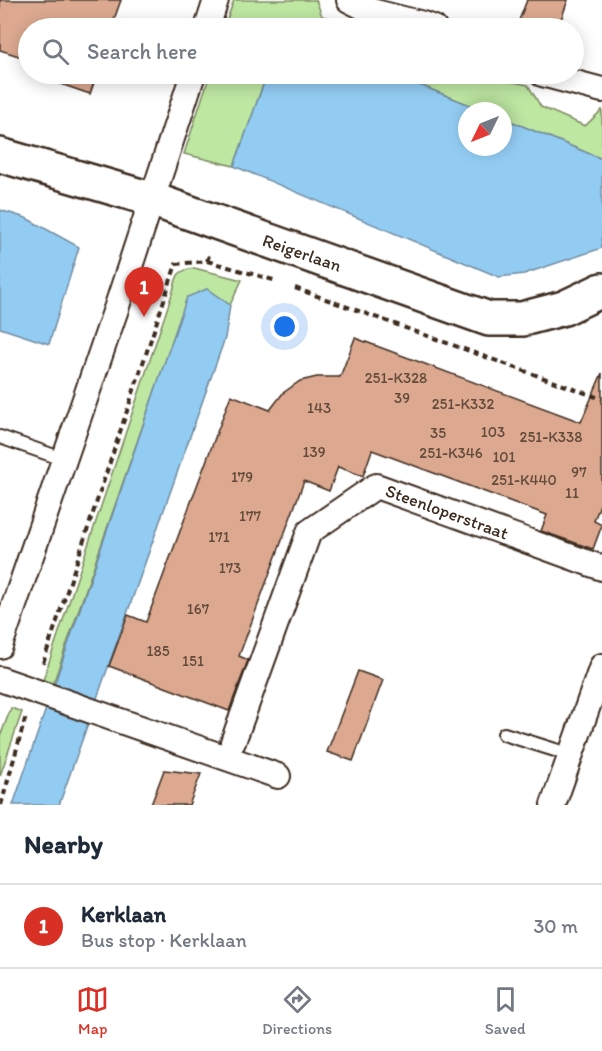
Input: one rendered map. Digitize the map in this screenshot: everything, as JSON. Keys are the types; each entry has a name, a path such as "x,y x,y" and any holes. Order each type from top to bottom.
{"street":[{"path":"210,18 216,0"},
{"path":"349,0 370,11 399,18"},
{"path":"0,646 116,309 190,84"},
{"path":"580,84 602,90"},
{"name":"Reigerlaan","path":"0,155 151,199 489,319 522,319 554,311 602,290"},
{"name":"Steenloperstraat","path":"233,742 309,531 376,486 602,568"},
{"path":"554,805 602,666"},
{"path":"0,680 278,776"}],"lane":[{"path":"0,437 63,459"},
{"path":"504,734 571,755"}],"path":[{"path":"207,261 218,224"},
{"path":"1,805 34,692 176,264 207,261 276,281 602,399"}],"green space":[{"path":"234,0 316,0 322,16 329,18 228,18"},
{"path":"207,84 263,84 234,166 184,154"},
{"path":"417,84 528,85 541,107 585,126 602,110 602,159 512,122 512,102 462,102"},
{"path":"194,268 242,280 230,305 207,289 187,298 53,684 42,683 177,278 180,273"},
{"path":"11,708 22,712 0,776 0,737"}],"water":[{"path":"263,84 417,84 462,102 458,102 458,156 512,156 512,122 602,159 602,248 524,274 499,277 234,166"},
{"path":"0,210 26,218 79,247 49,344 0,328"},
{"path":"207,289 230,305 225,338 59,805 13,805 187,297"}],"building":[{"path":"0,0 121,0 115,18 18,18 18,56 0,50"},
{"path":"527,0 568,0 562,18 520,18"},
{"path":"61,84 94,84 90,94"},
{"path":"355,338 581,422 602,373 602,499 594,521 602,525 593,549 541,531 547,515 372,450 363,476 338,467 329,491 304,481 239,656 248,660 229,711 109,666 128,615 146,622 231,395 270,410 283,393 300,381 317,377 340,377"},
{"path":"358,671 383,680 353,761 327,752"},
{"path":"164,770 201,774 189,805 151,805"}],"place":[{"name":"Kerklaan","path":"144,317"}]}
